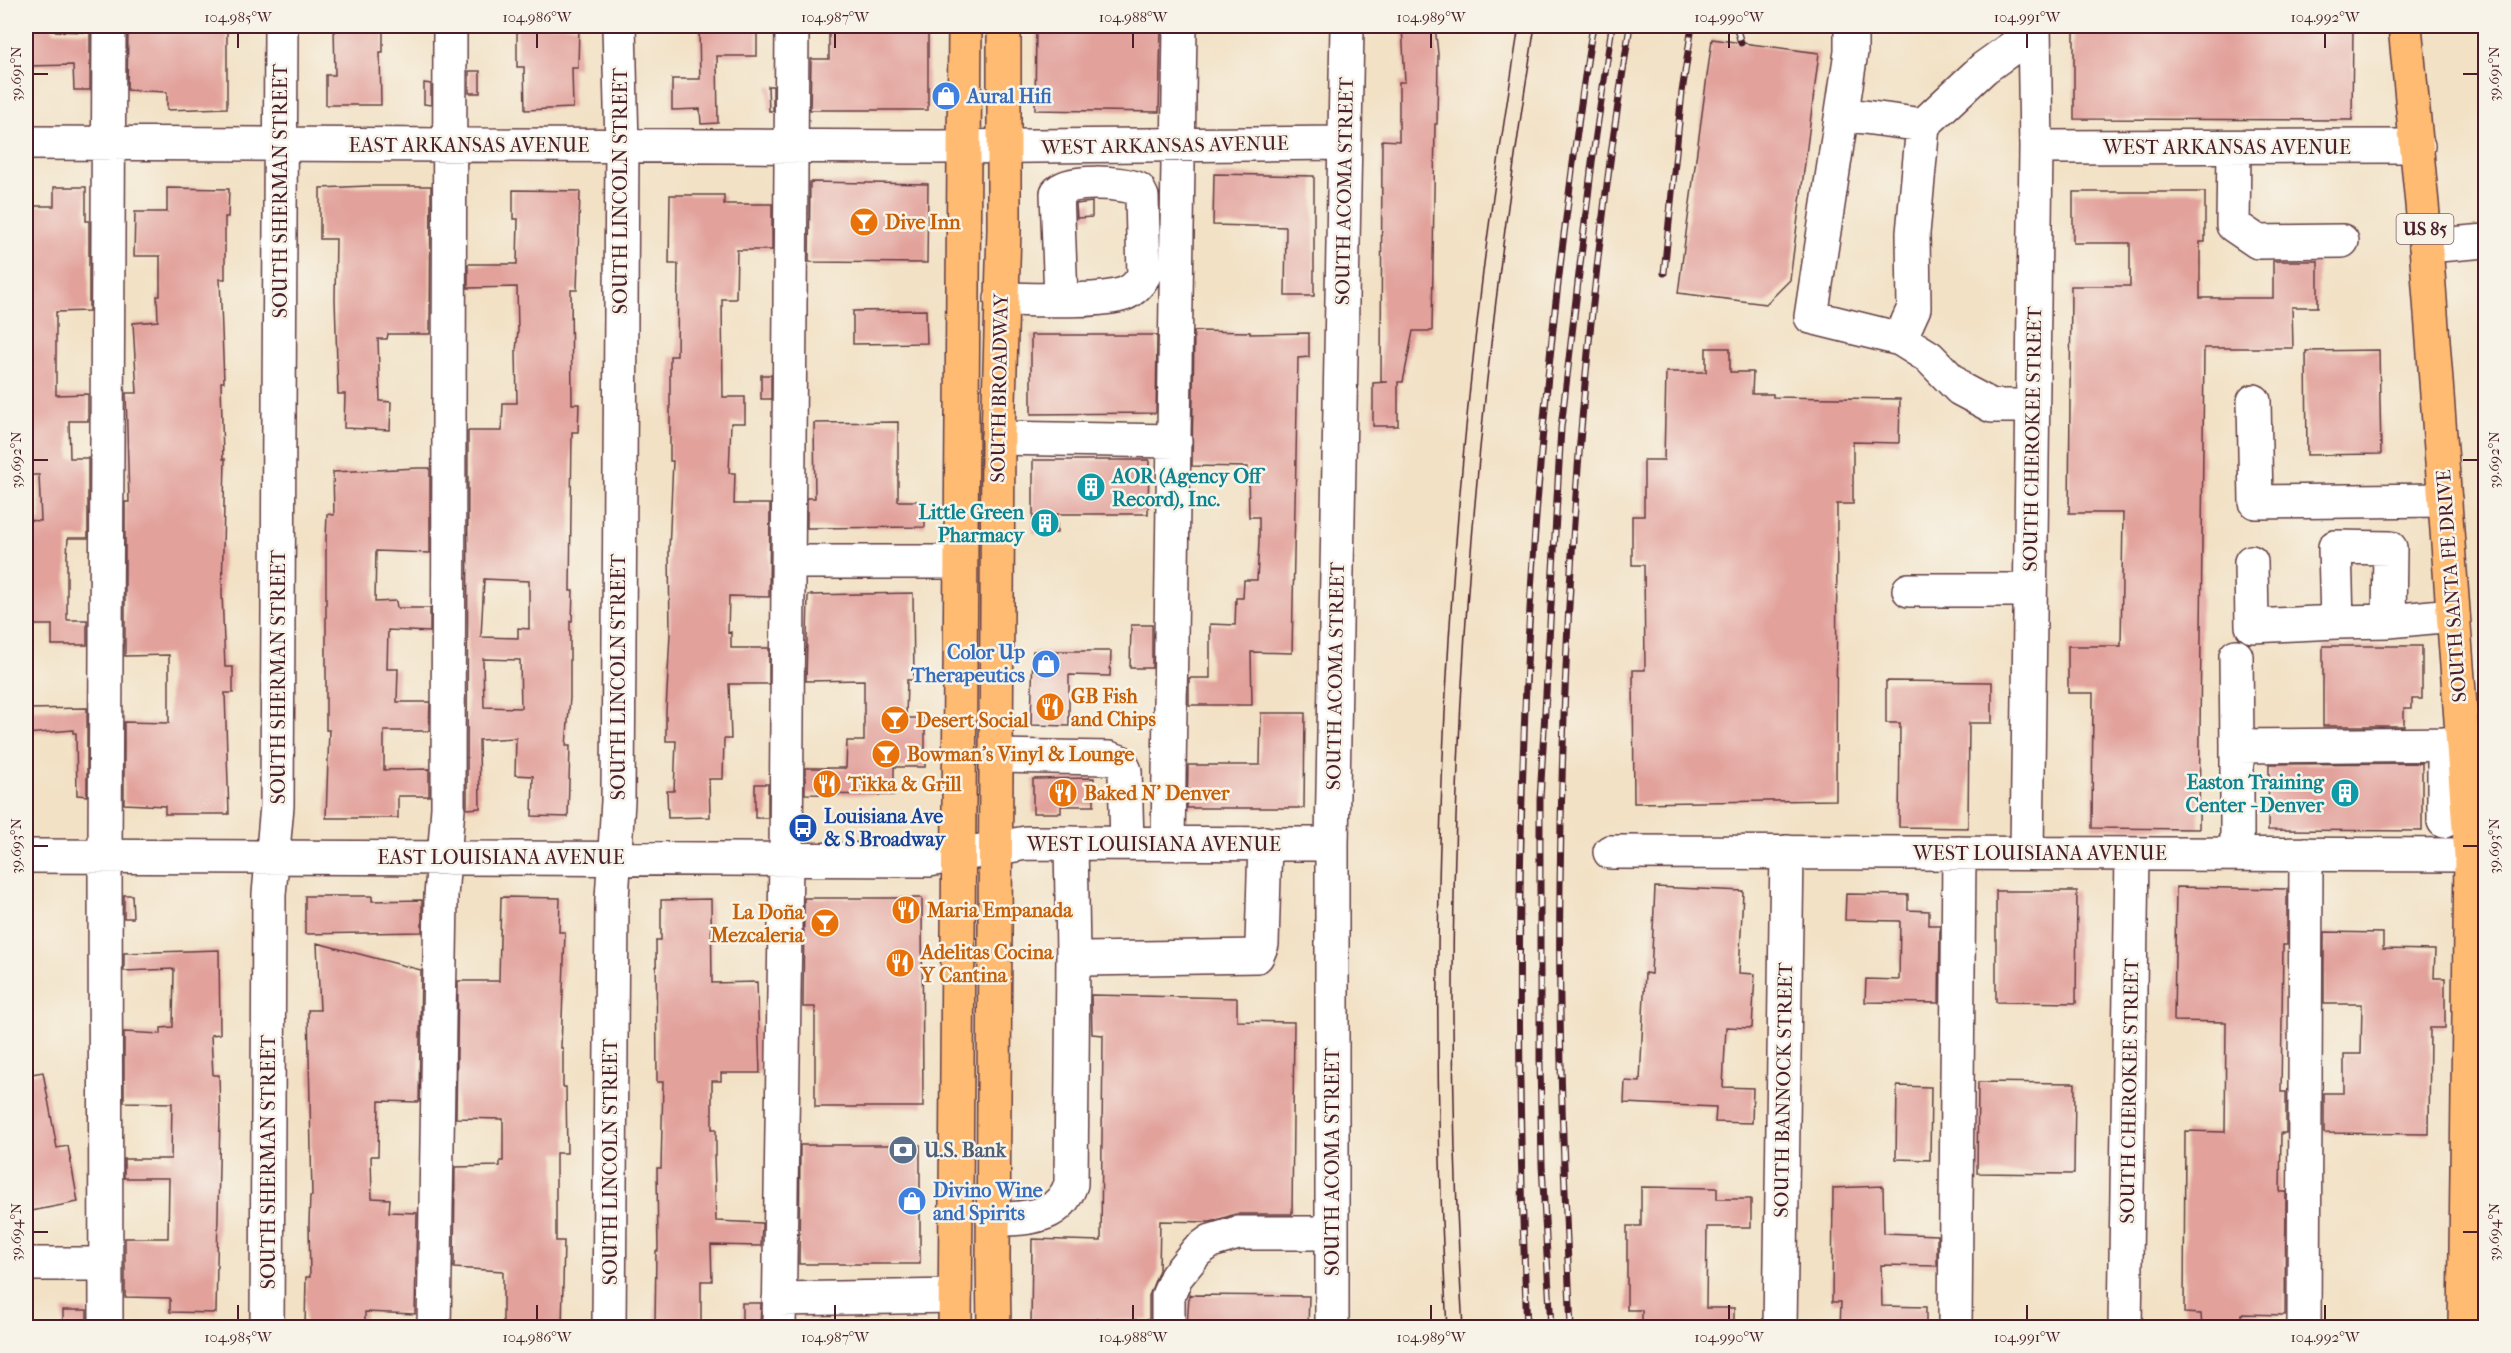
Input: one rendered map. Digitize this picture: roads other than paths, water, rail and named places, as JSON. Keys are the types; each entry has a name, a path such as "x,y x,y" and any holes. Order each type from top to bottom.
{"main road":[{"name":"SOUTH BROADWAY","path":"955,1312 976,852 996,756 1001,300 984,147 965,26"},
{"name":"SOUTH BROADWAY","path":"994,1328 993,1220 976,852 959,562 984,147 1004,26"},
{"name":"SOUTH SANTA FE DRIVE","path":"2405,26 2426,246 2478,947 2465,1328"}],"street":[{"path":"106,1328 105,855 109,26"},
{"name":"SOUTH SHERMAN STREET","path":"267,1328 269,894 278,806 281,26"},
{"path":"434,1328 441,896 448,808 450,26"},
{"name":"SOUTH LINCOLN STREET","path":"609,1328 614,857 618,789 622,145 620,26"},
{"path":"792,26 786,859 779,1313 955,1312"},
{"path":"1168,843 1180,26"},
{"name":"SOUTH ACOMA STREET","path":"1332,1328 1332,843 1347,26"},
{"path":"1851,26 1851,52 1811,317 1900,339 1929,357 1960,389 1992,406 2033,406"},
{"path":"1900,339 1914,308 1913,233 1923,125 1984,68 2034,29"},
{"name":"SOUTH CHEROKEE STREET","path":"2027,853 2036,147 2034,29"},
{"path":"1842,114 1923,125"},
{"name":"EAST ARKANSAS AVENUE","path":"26,143 984,147"},
{"name":"WEST ARKANSAS AVENUE","path":"984,147 1345,143"},
{"name":"WEST ARKANSAS AVENUE","path":"2036,147 2418,146"},
{"path":"2234,147 2233,225 2258,242 2342,241"},
{"path":"2426,246 2486,241"},
{"path":"1001,300 1060,298"},
{"path":"2254,401 2256,502 2445,500"},
{"path":"998,438 1175,441"},
{"path":"2337,622 2334,547 2390,548 2389,621"},
{"path":"788,562 959,562"},
{"path":"2251,562 2252,626 2389,621 2453,615"},
{"path":"1909,590 2031,590"},
{"path":"2236,656 2237,853"},
{"path":"2237,746 2464,751 2444,821"},
{"path":"996,756 1109,758 1121,762 1125,771 1127,843"},
{"name":"WEST LOUISIANA AVENUE","path":"976,852 1026,843 1332,843"},
{"path":"993,1220 1051,1212 1061,1203 1071,1184 1073,954 1071,843"},
{"path":"1073,954 1086,959 1257,956 1262,944 1265,843"},
{"name":"EAST LOUISIANA AVENUE","path":"26,856 929,860 976,852"},
{"name":"WEST LOUISIANA AVENUE","path":"1610,852 2471,855"},
{"name":"SOUTH BANNOCK STREET","path":"1780,1328 1787,852"},
{"path":"1955,1328 1959,853"},
{"name":"SOUTH CHEROKEE STREET","path":"2125,1328 2132,854"},
{"path":"2304,1328 2306,854"},
{"path":"1168,1328 1168,1296 1176,1277 1197,1251 1211,1240 1239,1233 1332,1233"},
{"path":"26,1264 106,1264"}],"tram line":[{"path":"1447,1328 1438,1064 1438,931 1447,667 1468,403 1491,210 1519,26"},
{"path":"1463,1328 1455,1165 1453,1001 1455,838 1463,674 1474,511 1490,349 1535,26"}],"railway":[{"path":"1527,1328 1522,1191 1520,917 1522,780 1528,643 1549,370 1574,155 1593,26"},
{"path":"1551,1328 1542,1165 1540,800 1561,428 1592,162 1612,26"},
{"path":"1571,1328 1560,998 1560,888 1566,672 1571,564 1588,348 1600,240 1630,26"},
{"path":"1664,273 1682,92 1692,26"},
{"path":"1736,26 1741,43"}],"place":[{"name":"Aural Hifi","path":"946,96"},
{"name":"Dive Inn","path":"864,222"},
{"name":"AOR (Agency Off Record), Inc.","path":"1091,487"},
{"name":"Little Green Pharmacy","path":"1045,523"},
{"name":"Color Up Therapeutics","path":"1046,664"},
{"name":"GB Fish and Chips","path":"1050,707"},
{"name":"Desert Social","path":"895,720"},
{"name":"Bowman’s Vinyl & Lounge","path":"886,754"},
{"name":"Tikka & Grill","path":"827,784"},
{"name":"Baked N' Denver","path":"1063,793"},
{"name":"Easton Training Center - Denver","path":"2345,793"},
{"name":"Louisiana Ave & S Broadway","path":"803,828"},
{"name":"Maria Empanada","path":"906,910"},
{"name":"La Doña Mezcaleria","path":"825,923"},
{"name":"Adelitas Cocina Y Cantina","path":"900,963"},
{"name":"U.S. Bank","path":"903,1150"},
{"name":"Divino Wine and Spirits","path":"912,1201"}]}
